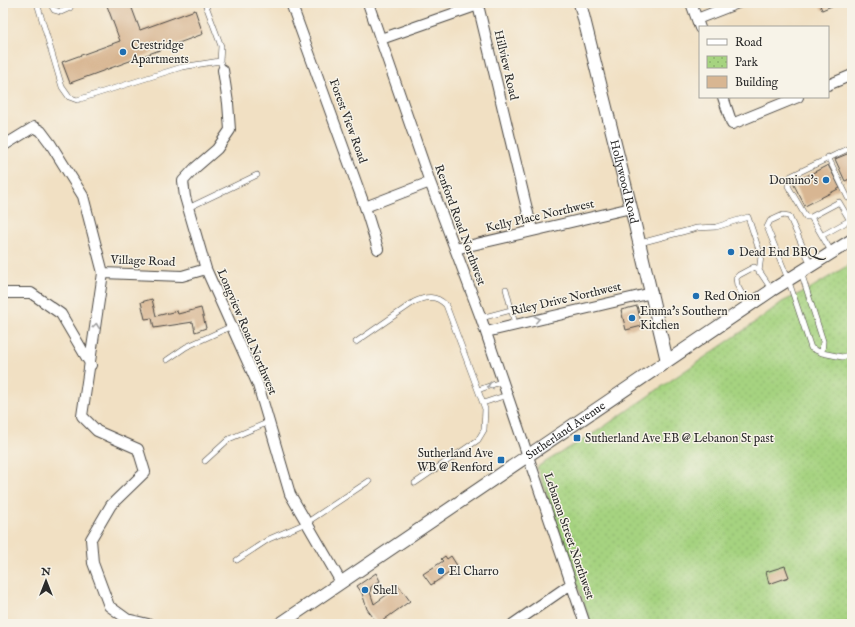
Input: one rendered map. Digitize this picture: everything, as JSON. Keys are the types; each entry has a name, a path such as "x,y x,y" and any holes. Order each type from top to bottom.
{"street":[{"name":"Forest View Road","path":"292,3 366,207 378,249"},
{"name":"Renford Road Northwest","path":"368,3 430,182 486,332 528,456"},
{"name":"Hollywood Road","path":"580,3 640,243 667,361"},
{"path":"691,3 698,24 738,3"},
{"name":"Hillview Road","path":"381,39 478,6 532,230"},
{"name":"Longview Road Northwest","path":"222,65 228,103 230,130 217,149 195,168 183,181 185,197 206,269 258,385 290,494 341,582"},
{"path":"829,85 852,75"},
{"path":"723,98 732,124 796,98"},
{"path":"3,146 34,127 41,131 83,196 103,272 91,365 82,416 97,431 138,449 144,472 111,505 91,539 93,563 109,606 127,619 148,624"},
{"path":"366,207 430,182"},
{"name":"Kelly Place Northwest","path":"455,249 631,208"},
{"name":"Sutherland Avenue","path":"280,624 788,279 852,240"},
{"name":"Village Road","path":"103,272 182,276 206,269"},
{"path":"3,293 31,293 61,314 91,365"},
{"name":"Riley Drive Northwest","path":"486,332 652,293"},
{"name":"Lebanon Street Northwest","path":"528,456 585,624"},
{"path":"513,624 571,584"}],"lane":[{"path":"37,3 62,87 69,97 78,100 182,67 222,65 221,46 206,3"},
{"path":"50,3 54,10 61,12 70,8 72,3"},
{"path":"828,157 850,197 811,217 806,217 788,186 791,176 828,157 852,147"},
{"path":"188,208 257,175"},
{"path":"823,235 851,222 839,202"},
{"path":"812,265 789,216 783,215 770,221 767,227 788,279 811,348 822,354 842,357 852,354"},
{"path":"640,243 697,228 716,227 748,217 761,256 760,272"},
{"path":"811,217 823,235 832,253"},
{"path":"748,306 736,278 739,274 754,267 760,272 772,290"},
{"path":"801,271 823,341 822,354"},
{"path":"506,290 515,324"},
{"path":"356,342 414,302 425,297 435,298 446,305 483,403 485,420 484,430 478,440 415,483"},
{"path":"481,318 511,310"},
{"path":"167,360 186,347 232,326"},
{"path":"478,390 503,381"},
{"path":"483,403 507,395"},
{"path":"205,461 229,439 269,422"},
{"path":"237,560 269,539 306,523 369,481"}],"green space":[{"path":"852,263 852,624 591,624 537,467 599,430 753,324 782,302 811,288"}],"building":[{"name":"Crestridge Apartments","path":"106,3 130,3 140,30 195,10 203,34 70,83 62,62 120,41"},
{"path":"819,3 833,3 834,5 822,10"},
{"path":"852,152 852,178 845,181 835,159"},
{"path":"828,165 840,188 805,206 793,183"},
{"path":"152,299 156,316 177,311 178,314 201,308 206,328 195,332 193,322 154,328 152,318 145,319 141,302"},
{"name":"Emma's Southern Kitchen","path":"637,306 642,326 626,330 621,310"},
{"name":"El Charro","path":"445,556 447,559 451,556 458,567 431,585 423,574 443,561 441,559"},
{"path":"785,566 789,577 769,584 766,572"},
{"path":"376,573 380,581 371,587 370,592 374,604 399,586 410,601 378,624 367,609 362,593 357,586"}],"place":[{"name":"Crestridge Apartments","path":"123,52"},
{"name":"Domino's","path":"826,180"},
{"name":"Dead End BBQ","path":"731,252"},
{"name":"Red Onion","path":"696,296"},
{"name":"Emma's Southern Kitchen","path":"632,318"},
{"name":"Sutherland Ave EB @ Lebanon St past","path":"577,438"},
{"name":"Sutherland Ave WB @ Renford","path":"501,460"},
{"name":"El Charro","path":"441,571"},
{"name":"Shell","path":"365,590"}]}
